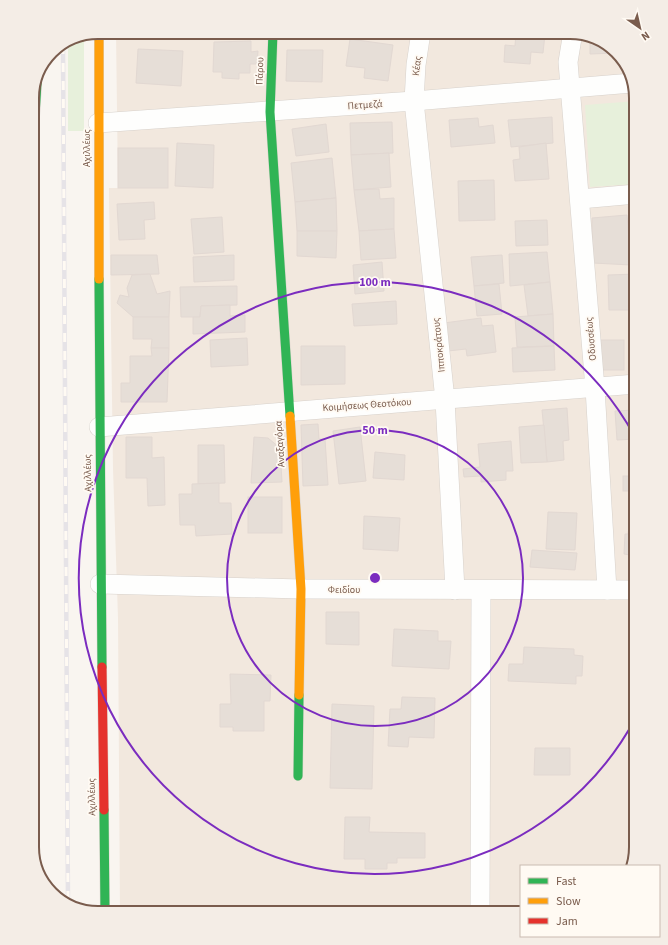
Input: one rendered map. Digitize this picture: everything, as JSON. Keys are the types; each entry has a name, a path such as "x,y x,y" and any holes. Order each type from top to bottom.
{"street":[{"name":"Αχιλλέως","path":"99,39 100,584 105,906"},
{"name":"Πάρου","path":"270,112 273,39"},
{"name":"Κέας","path":"414,101 416,65 420,39"},
{"name":"Οδυσσέως","path":"572,39 568,62 595,388 607,590"},
{"name":"Πετμεζά","path":"98,123 270,112 627,83"},
{"name":"Ιπποκράτους","path":"414,101 445,400 455,590"},
{"name":"Αναξαγόρα","path":"270,112 301,589 298,776"},
{"path":"580,199 629,195"},
{"name":"Κοιμήσεως Θεοτόκου","path":"99,427 629,385"},
{"name":"Φειδίου","path":"100,584 301,589 629,590"},
{"path":"480,906 481,590"}],"shaded area":[{"path":"116,39 574,39 596,45 612,56 617,62 625,75 629,98 629,847 626,865 520,865 520,906 120,906 118,618 113,469 109,188 118,188"}],"green space":[{"path":"84,41 84,131 68,131 68,47"},
{"path":"629,102 629,184 590,187 585,105"}],"building":[{"path":"350,39 393,45 388,81 364,78 365,68 346,66"},
{"path":"516,39 544,39 543,53 531,52 530,64 504,62 505,45 515,46"},
{"path":"251,41 251,52 258,51 257,64 250,64 250,73 239,73 239,79 222,78 222,72 213,72 214,42"},
{"path":"590,42 609,53 590,54"},
{"path":"138,49 183,51 181,86 136,83"},
{"path":"287,50 323,50 322,82 286,81"},
{"path":"552,117 553,143 511,147 508,120"},
{"path":"478,118 479,127 493,125 495,143 451,147 449,120"},
{"path":"392,122 393,153 351,155 350,123"},
{"path":"326,124 329,152 296,156 292,129"},
{"path":"177,143 214,145 213,188 175,186"},
{"path":"546,143 549,179 515,181 513,160 520,159 519,147"},
{"path":"118,148 168,148 168,188 118,188"},
{"path":"389,153 391,187 354,190 351,155"},
{"path":"332,158 336,198 295,202 291,163"},
{"path":"494,180 495,220 459,221 458,181"},
{"path":"379,189 380,199 394,198 394,229 359,231 354,190"},
{"path":"336,198 337,231 297,231 295,202"},
{"path":"154,202 155,219 144,220 145,239 119,240 117,204"},
{"path":"627,215 629,265 593,263 592,218"},
{"path":"222,217 224,252 194,254 191,219"},
{"path":"547,220 548,245 516,246 515,221"},
{"path":"394,229 396,258 361,260 359,231"},
{"path":"297,231 337,231 336,258 297,256"},
{"path":"547,252 550,282 510,286 509,254"},
{"path":"111,255 157,255 159,274 111,275"},
{"path":"234,255 234,280 194,282 193,257"},
{"path":"502,255 504,283 474,286 471,257"},
{"path":"382,262 384,291 355,294 353,265"},
{"path":"150,274 157,294 170,291 169,317 133,317 117,303 120,295 129,297 127,288 132,275"},
{"path":"629,274 629,310 609,310 608,275"},
{"path":"550,282 553,314 528,316 524,285"},
{"path":"499,284 502,314 477,316 474,286"},
{"path":"237,286 237,305 201,306 200,317 181,317 180,287"},
{"path":"396,301 397,324 354,326 352,304"},
{"path":"230,305 230,316 245,315 245,332 193,334 193,317 200,317 201,306"},
{"path":"553,314 554,346 517,347 515,317"},
{"path":"133,317 169,317 169,348 151,348 152,339 133,339"},
{"path":"481,318 482,326 493,325 496,352 467,356 466,349 448,351 444,323"},
{"path":"247,338 248,365 211,367 210,340"},
{"path":"599,340 624,340 624,370 599,370"},
{"path":"301,346 345,346 345,384 301,385"},
{"path":"554,346 555,370 513,372 512,348"},
{"path":"151,348 169,348 167,402 121,402 121,383 130,383 130,356 152,356"},
{"path":"567,408 569,440 563,441 564,460 547,462 542,410"},
{"path":"629,410 629,439 617,440 615,411"},
{"path":"318,424 319,439 325,439 328,485 303,486 301,425"},
{"path":"544,425 547,462 521,463 519,427"},
{"path":"360,427 366,481 339,484 333,431"},
{"path":"126,437 152,437 152,458 164,457 165,505 148,506 147,478 126,478"},
{"path":"254,437 268,438 280,448 282,482 251,483"},
{"path":"511,441 513,471 506,471 506,480 481,482 481,476 464,477 463,469 480,467 478,444"},
{"path":"198,445 224,445 225,483 198,484"},
{"path":"375,452 405,455 404,480 373,478"},
{"path":"623,476 629,476 629,491 623,491"},
{"path":"219,483 219,503 231,503 232,534 196,536 195,525 180,525 179,494 192,494 192,484"},
{"path":"248,497 282,497 282,533 248,533"},
{"path":"548,512 577,513 575,550 546,549"},
{"path":"364,516 400,518 398,551 363,549"},
{"path":"629,527 629,555 624,554 625,534 628,534"},
{"path":"532,550 577,553 575,570 530,567"},
{"path":"326,612 359,612 359,645 326,644"},
{"path":"394,629 438,631 438,641 451,641 449,669 392,666"},
{"path":"524,647 574,649 574,655 583,656 582,676 576,676 576,684 508,681 509,664 523,664"},
{"path":"230,674 271,675 270,701 264,701 264,731 233,731 233,727 220,727 220,704 231,704"},
{"path":"402,697 435,698 434,738 409,737 408,747 388,746 390,709 401,709"},
{"path":"332,704 374,706 372,789 330,788"},
{"path":"535,748 570,748 570,775 534,775"},
{"path":"345,817 370,817 369,832 425,833 425,858 397,858 397,863 387,863 387,869 365,869 365,859 344,859"}],"railway":[{"path":"63,51 68,898"}],"traffic: fast":[{"path":"273,39 270,112 290,416"},
{"path":"99,279 102,667"},
{"path":"298,776 299,695"},
{"path":"104,810 105,906"}],"traffic: slow":[{"path":"99,39 99,279"},
{"path":"290,416 301,589 299,695"}],"traffic: jam":[{"path":"102,667 104,810"}]}
